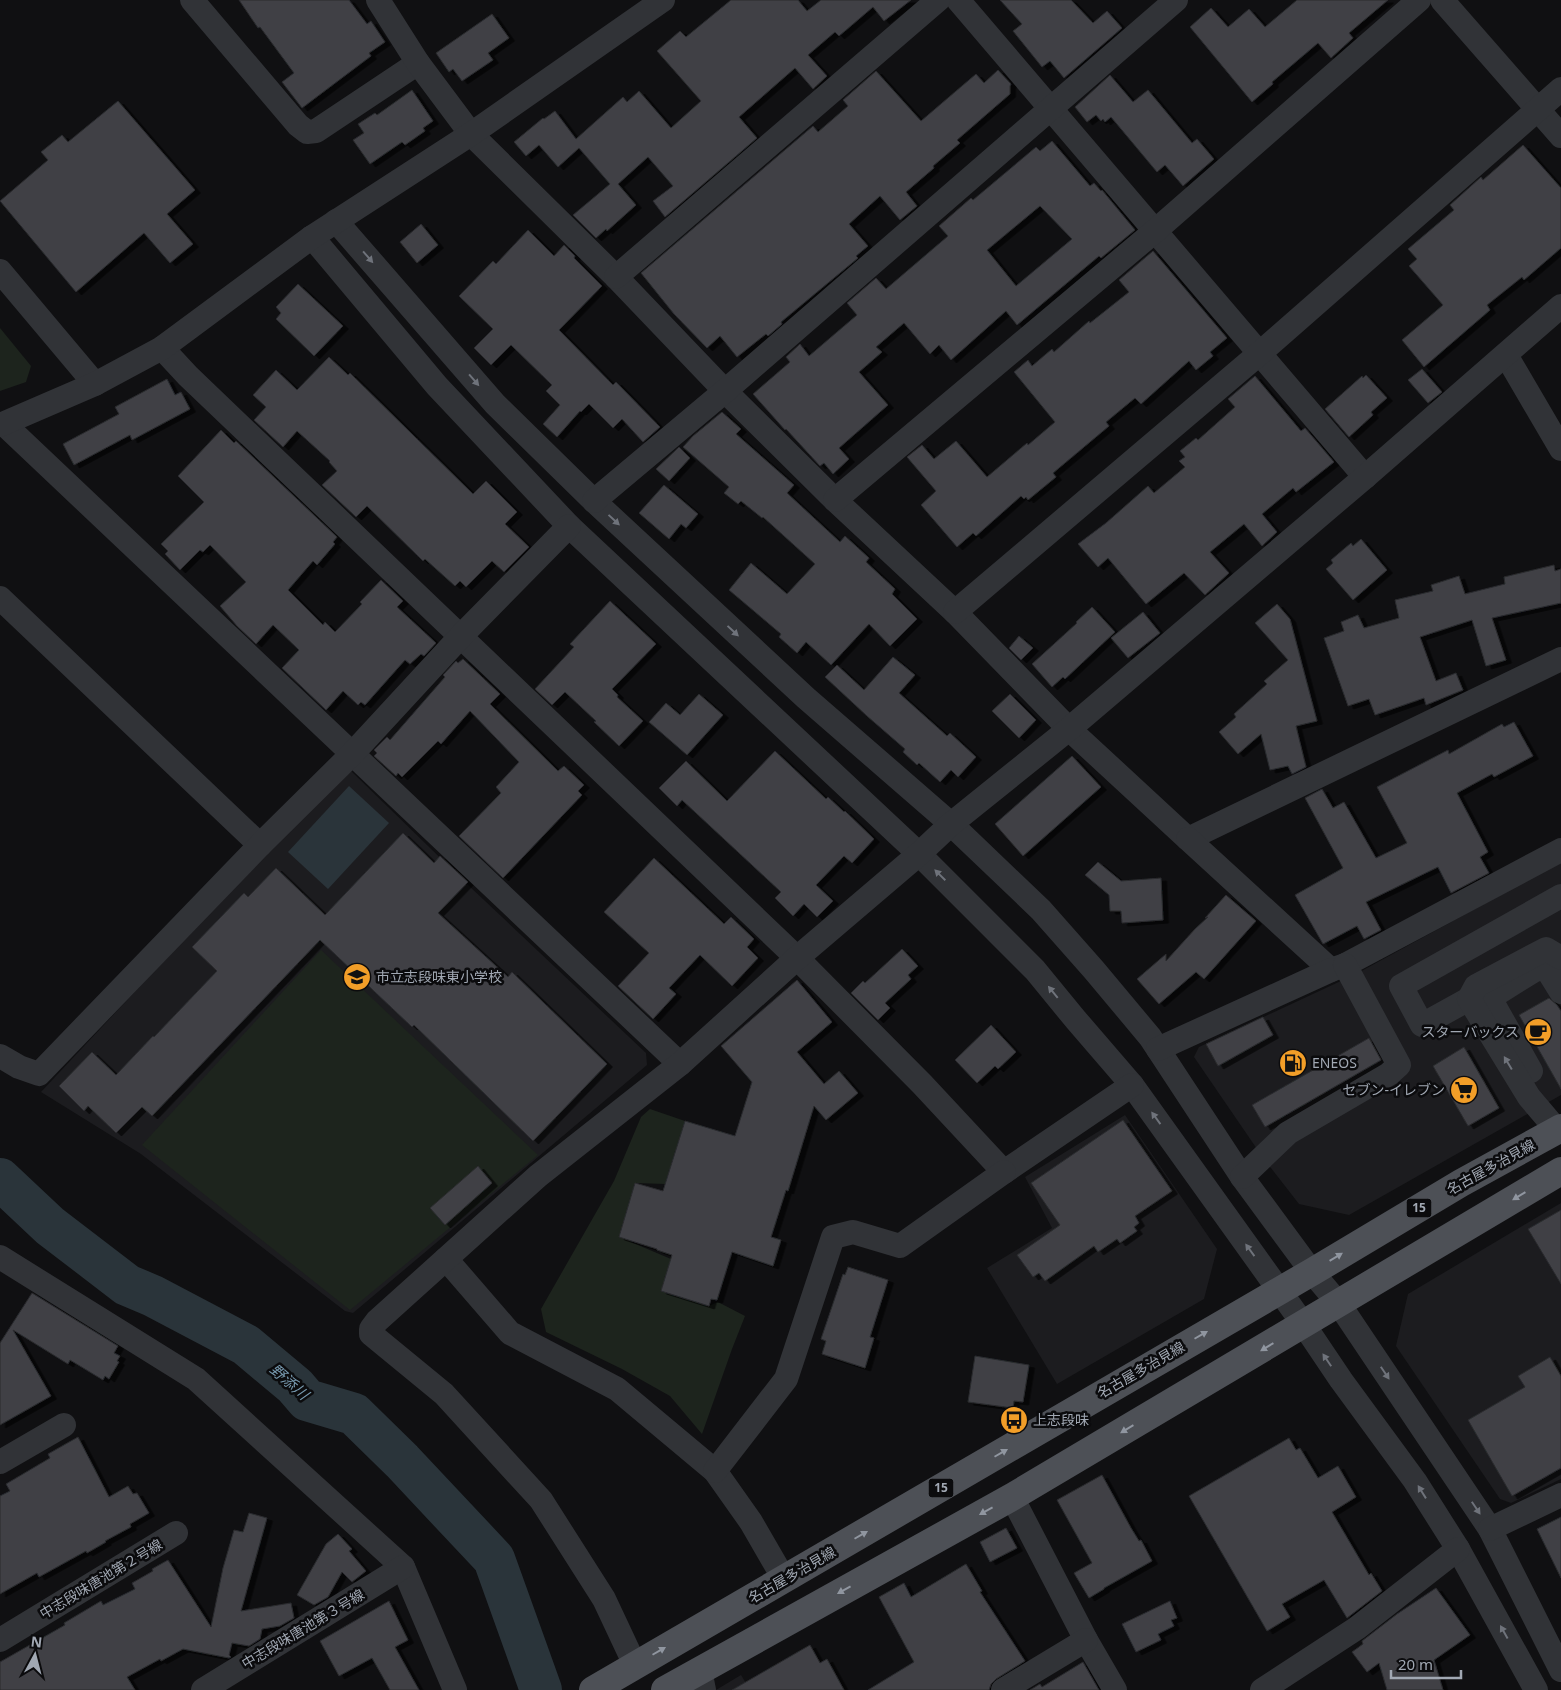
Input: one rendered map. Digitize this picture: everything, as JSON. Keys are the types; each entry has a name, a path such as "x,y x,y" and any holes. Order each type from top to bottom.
{"main road":[{"name":"名古屋多治見線","path":"597,1687 1312,1272 1461,1183 1559,1129"},
{"path":"666,1690 702,1680 1561,1171"}],"street":[{"path":"192,0 298,125 307,132 316,131 418,63"},
{"path":"378,0 418,63 471,134 616,277 725,391 835,500 954,612 1069,729 1188,839 1338,968 1399,1064 1388,1074 1288,1133 1242,1178"},
{"path":"663,0 471,134 312,237 162,348 94,384 2,424 353,753 680,1064"},
{"path":"616,277 938,0"},
{"path":"958,0 1365,477"},
{"path":"594,501 725,391 1176,0"},
{"path":"835,500 1154,231 1419,0"},
{"path":"1442,0 1561,136"},
{"path":"954,612 1260,353 1561,89"},
{"path":"336,221 495,404 594,501 806,698 951,824 1041,910 1094,970 1150,1037 1242,1178 1338,1304 1490,1529 1561,1670"},
{"path":"312,237 437,386 569,526 919,854 1035,970 1132,1085 1415,1481 1458,1549 1536,1690"},
{"path":"0,271 94,384"},
{"path":"635,1665 604,1600 541,1500 444,1394 371,1334 371,1329 376,1321 538,1176 680,1064 797,958 919,854 951,824 1069,729 1365,477 1561,306"},
{"path":"162,348 188,376 797,958 922,1084 1004,1172"},
{"path":"1506,355 1561,450"},
{"path":"0,1056 19,1067 39,1074 353,753 461,636 569,526"},
{"path":"0,598 260,846"},
{"path":"1188,839 1561,659"},
{"path":"1158,1050 1338,968 1560,851"},
{"path":"1561,896 1401,986 1422,1025 1469,999 1476,986 1546,949 1561,958"},
{"path":"1559,1129 1538,1083 1494,1005 1493,996 1538,968 1548,971 1561,992"},
{"path":"1469,999 1529,1097 1559,1129"},
{"path":"716,1471 786,1379 833,1237 854,1232 900,1246 1004,1172 1132,1085"},
{"path":"0,1257 196,1380 403,1568 455,1690"},
{"path":"446,1259 510,1333 617,1389 716,1471 751,1522 784,1580"},
{"path":"0,1462 64,1425"},
{"path":"1490,1529 1561,1495"},
{"path":"1012,1496 1086,1640 1115,1690"},
{"name":"中志段味唐池第２号線","path":"0,1640 176,1533"},
{"path":"1262,1690 1357,1628 1458,1549"},
{"name":"中志段味唐池第３号線","path":"203,1690 403,1568"},
{"path":"1003,1690 1086,1640"}],"shaded area":[{"path":"0,328 31,366 26,382 0,391"},
{"name":"市立志段味東小学校","path":"349,769 467,884 646,1053 647,1065 353,1313 345,1311 141,1154 41,1092 220,901"},
{"path":"349,786 389,823 328,889 288,852"},
{"path":"1561,862 1561,1095 1349,1215 1299,1204 1267,1163 1300,1136 1409,1069 1356,974"},
{"path":"321,950 538,1155 350,1310 142,1145"},
{"name":"ENEOS","path":"1343,980 1388,1059 1385,1067 1257,1149 1194,1057 1199,1047"},
{"path":"650,1109 685,1121 665,1184 635,1183 619,1237 671,1259 661,1291 709,1306 718,1302 745,1316 702,1434 670,1396 622,1369 546,1332 541,1309 614,1181 641,1117"},
{"path":"1125,1115 1217,1249 1204,1299 1057,1384 987,1268 1052,1228 1025,1177"},
{"path":"1561,1203 1561,1479 1511,1503 1500,1499 1396,1346 1408,1294"},
{"path":"741,1675 750,1690 716,1690"}],"building":[{"path":"239,0 349,0 367,24 371,21 385,42 369,53 371,56 302,108 282,82 294,73 260,27 258,28"},
{"path":"731,0 798,0 807,11 821,0 911,0 884,21 873,7 839,36 835,32 808,55 827,76 813,89 795,68 739,117 757,138 665,217 653,201 673,186 648,157 618,184 636,205 607,231 606,229 596,238 573,215 610,184 579,148 558,167 539,145 526,156 514,142 543,118 555,111 576,139 623,97 627,102 639,91 671,128 701,101 657,51 680,31 686,37"},
{"path":"1000,0 1071,0 1093,23 1107,11 1122,28 1064,78 1050,61 1042,67 1013,31 1022,24"},
{"path":"1297,0 1388,0 1349,33 1353,38 1331,58 1318,43 1272,82 1273,84 1252,102 1190,27 1211,8 1228,27 1249,9 1265,27"},
{"path":"492,14 509,38 488,53 493,60 462,81 453,69 449,72 436,53"},
{"path":"998,70 1011,84 1010,94 957,140 960,143 906,192 917,206 900,220 880,196 849,224 868,246 856,256 858,258 781,322 782,324 768,336 766,334 737,357 720,336 707,348 674,314 641,273 813,126 818,132 848,106 843,100 876,71 921,121 976,74 984,83"},
{"path":"1110,75 1133,102 1148,90 1192,143 1197,139 1214,159 1183,186 1165,165 1157,172 1111,117 1105,122 1103,119 1101,121 1096,115 1087,122 1075,107"},
{"path":"412,90 433,121 423,128 425,131 405,145 402,142 370,164 353,140 364,133 358,124 375,113 377,115"},
{"path":"118,101 195,190 167,214 193,244 170,263 144,233 76,292 0,201 48,160 41,152 62,135 68,142"},
{"path":"1052,141 1090,186 1094,183 1102,190 1135,230 1101,258 1099,256 1017,325 1006,311 951,360 939,345 930,354 904,323 876,347 882,352 859,372 888,405 839,448 849,459 833,474 824,463 820,466 753,394 790,362 786,357 800,344 809,356 857,315 847,303 876,278 886,289 948,236 939,226 971,198 973,200 1036,147 1040,151","holes":["1040,206 1072,239 1016,286 987,250"]},
{"path":"1523,145 1561,188 1561,248 1524,280 1522,277 1487,305 1490,310 1424,367 1402,340 1443,305 1409,266 1417,259 1408,249 1454,210 1450,205 1481,177 1483,180"},
{"path":"421,224 438,245 417,263 400,242"},
{"path":"528,230 554,256 564,245 575,256 574,258 602,286 559,330 613,385 616,382 660,427 643,442 622,419 613,428 589,404 580,411 557,437 543,424 560,405 546,391 552,385 511,345 491,365 474,348 493,329 459,296 493,261 496,264"},
{"path":"1153,251 1227,338 1210,352 1213,356 1196,370 1189,361 1141,404 1135,398 1106,422 1109,426 1053,473 1056,477 1028,500 1026,497 1024,499 1021,496 976,536 973,533 957,547 921,505 936,491 907,457 922,445 934,459 956,441 987,477 1027,443 1028,445 1055,422 1014,372 1028,360 1032,366 1052,349 1054,352 1089,321 1090,323 1129,292 1119,280"},
{"path":"298,284 343,326 314,356 276,319 281,313 276,307"},
{"path":"329,357 348,375 350,373 473,494 486,481 517,512 505,524 529,547 504,572 492,561 466,587 460,581 455,586 425,559 423,561 367,506 356,517 322,485 337,471 330,461 297,431 283,447 254,420 266,407 253,395 276,370 297,390"},
{"path":"1422,369 1442,392 1428,403 1408,380"},
{"path":"1366,375 1387,398 1371,412 1373,415 1349,437 1325,409 1362,376 1363,378"},
{"path":"1255,376 1301,431 1305,428 1334,462 1296,492 1293,488 1262,514 1277,532 1262,546 1244,524 1210,552 1229,573 1205,595 1184,573 1146,604 1108,558 1098,567 1078,544 1106,523 1148,486 1154,493 1185,467 1179,461 1185,457 1180,451 1196,438 1198,440 1235,407 1228,399"},
{"path":"167,379 175,395 181,392 190,409 132,440 130,435 74,465 63,444 119,414 115,407"},
{"path":"722,412 741,429 736,434 794,485 787,493 840,542 845,536 869,558 866,562 895,589 892,594 917,619 890,646 869,624 831,665 806,642 797,653 779,637 781,634 729,590 751,563 787,594 815,564 763,517 741,501 738,504 724,493 729,487 683,447 693,436"},
{"path":"221,430 234,443 236,441 337,537 333,542 335,544 317,565 313,561 288,590 323,625 325,622 335,632 362,604 360,602 381,580 403,601 397,607 436,643 424,656 421,654 410,664 405,660 365,705 361,702 358,705 343,691 326,710 282,668 299,650 273,625 256,644 237,626 220,606 246,582 210,545 203,552 200,550 180,570 165,554 168,551 161,544 204,502 178,476"},
{"path":"679,447 690,458 669,481 656,469"},
{"path":"664,485 698,514 686,528 681,524 669,539 639,513"},
{"path":"1361,539 1387,570 1353,600 1326,569 1333,563 1331,560 1351,543 1353,546"},
{"path":"1554,565 1555,571 1561,569 1561,603 1492,618 1506,660 1486,666 1472,620 1420,637 1436,681 1456,673 1463,690 1426,705 1424,698 1375,715 1369,699 1348,706 1324,638 1344,631 1341,622 1358,615 1364,628 1399,618 1395,600 1433,591 1431,585 1459,576 1465,594 1505,584 1504,577"},
{"path":"610,601 656,644 612,689 618,695 617,697 643,721 619,746 565,692 552,705 535,689 574,647 570,644"},
{"path":"1277,604 1290,619 1317,721 1296,726 1306,767 1292,774 1288,766 1270,770 1261,734 1238,754 1219,732 1236,717 1234,714 1267,684 1264,681 1288,660 1255,623"},
{"path":"1092,607 1115,632 1065,679 1063,677 1052,687 1032,664"},
{"path":"1143,612 1160,633 1128,658 1111,638"},
{"path":"1019,636 1033,648 1021,660 1009,648"},
{"path":"893,657 915,675 899,693 947,736 950,733 976,757 958,777 951,770 940,782 919,763 917,765 903,752 905,749 825,677 837,665 864,690"},
{"path":"463,659 500,694 490,704 558,771 564,766 584,785 578,791 582,795 503,878 459,836 501,793 496,787 519,762 470,711 441,744 438,741 402,777 398,773 396,776 374,756 377,753 374,750 387,737 390,740 445,677 443,675 456,661 458,663"},
{"path":"699,694 723,715 687,755 649,722 666,703 680,715"},
{"path":"1010,694 1036,720 1019,738 992,711"},
{"path":"1514,722 1533,756 1494,777 1492,774 1457,793 1488,852 1480,857 1489,873 1451,893 1438,867 1366,902 1381,930 1364,939 1357,926 1323,944 1295,895 1343,868 1305,798 1322,789 1333,808 1344,802 1376,858 1407,843 1377,787 1448,750 1449,754 1502,724 1504,727"},
{"path":"775,751 826,799 828,797 845,811 874,839 852,863 844,856 816,885 833,901 817,917 804,904 793,916 775,898 781,892 682,800 677,806 659,788 686,761 727,801"},
{"path":"1072,756 1101,787 1023,856 995,824"},
{"path":"403,833 434,863 440,856 468,882 438,913 508,977 512,972 607,1064 533,1141 414,1025 412,1027 320,940 152,1116 142,1107 116,1133 88,1106 84,1111 59,1086 92,1052 116,1075 154,1037 217,971 192,947 244,893 248,897 276,868 325,915"},
{"path":"654,858 724,924 731,917 754,939 747,947 758,958 732,986 700,955 669,988 676,994 653,1019 618,986 649,953 604,912"},
{"path":"1098,862 1121,881 1161,878 1163,920 1122,923 1121,911 1110,911 1109,895 1085,875"},
{"path":"1226,895 1256,921 1204,979 1196,972 1159,1004 1137,979 1166,954 1166,961"},
{"path":"902,949 918,966 908,975 911,979 885,1003 890,1008 878,1020 851,993 863,981 865,983"},
{"path":"797,980 832,1022 797,1052 824,1084 839,1071 858,1093 826,1120 814,1106 788,1191 786,1190 771,1237 781,1240 773,1266 732,1252 717,1300 711,1299 709,1306 661,1291 672,1255 619,1237 635,1183 663,1191 685,1121 735,1136 752,1082 721,1046"},
{"path":"1549,998 1561,1011 1561,1089 1519,1015"},
{"path":"1263,1017 1273,1035 1218,1066 1206,1044"},
{"path":"991,1025 1016,1052 998,1069 995,1066 977,1083 955,1060"},
{"path":"1369,1038 1381,1060 1265,1127 1252,1105"},
{"path":"1464,1047 1499,1108 1468,1126 1433,1066"},
{"path":"1123,1120 1172,1191 1135,1216 1139,1223 1134,1227 1137,1231 1120,1243 1117,1239 1098,1252 1094,1246 1045,1281 1039,1273 1033,1277 1017,1255 1060,1225 1031,1183"},
{"path":"478,1166 492,1183 445,1225 430,1208"},
{"path":"1561,1210 1561,1284 1528,1229"},
{"path":"848,1267 888,1280 870,1337 874,1338 865,1368 822,1354 826,1341 821,1339 843,1274 845,1275"},
{"path":"32,1293 118,1346 114,1353 120,1356 117,1361 119,1362 109,1379 105,1376 103,1380 70,1360 68,1364 13,1330 51,1396 0,1425 0,1343"},
{"path":"975,1356 1029,1365 1023,1402 1014,1401 1013,1408 968,1402"},
{"path":"1550,1357 1561,1376 1561,1468 1512,1496 1468,1420 1525,1387 1518,1376"},
{"path":"78,1437 109,1497 128,1486 133,1494 137,1493 149,1513 130,1524 131,1527 87,1553 86,1551 39,1577 37,1573 0,1594 0,1496 10,1491 6,1484 50,1458 48,1454"},
{"path":"1289,1438 1296,1450 1300,1448 1318,1478 1338,1466 1356,1497 1332,1512 1369,1575 1371,1573 1382,1591 1347,1618 1324,1580 1282,1604 1290,1617 1267,1631 1189,1496"},
{"path":"1102,1475 1131,1528 1139,1541 1141,1540 1152,1561 1089,1598 1074,1573 1092,1563 1057,1500"},
{"path":"249,1513 267,1518 241,1611 291,1603 294,1618 280,1626 262,1629 260,1639 249,1646 232,1643 229,1655 231,1657 229,1658 183,1649 161,1661 160,1659 127,1677 135,1690 0,1690 0,1662 65,1625 64,1623 101,1601 103,1605 135,1589 132,1583 168,1560 211,1627 223,1568 234,1530 243,1532"},
{"path":"1561,1517 1561,1578 1537,1529"},
{"path":"1006,1528 1017,1548 990,1562 980,1542"},
{"path":"338,1534 352,1549 349,1551 366,1571 352,1582 342,1572 328,1597 314,1605 297,1595 326,1544"},
{"path":"966,1564 982,1591 980,1592 1025,1661 996,1679 991,1684 989,1690 868,1690 914,1662 879,1597 904,1583 911,1597"},
{"path":"1436,1588 1470,1635 1434,1660 1443,1690 1387,1690 1379,1663 1367,1672 1352,1652 1363,1644 1362,1641 1397,1614"},
{"path":"389,1601 408,1640 395,1647 419,1690 390,1690 372,1658 339,1676 320,1641"},
{"path":"1170,1601 1177,1618 1171,1620 1174,1626 1158,1634 1161,1640 1136,1652 1122,1624"},
{"path":"810,1645 820,1663 827,1659 844,1690 732,1690"},
{"path":"1083,1662 1099,1690 1030,1690 1040,1684 1042,1687"}],"waterway":[{"name":"野添川","path":"0,1179 50,1226 127,1285 153,1296 246,1345 295,1386 307,1400 354,1414 402,1461 494,1559 541,1690"}],"place":[{"name":"市立志段味東小学校","path":"357,977"},
{"name":"スターバックス","path":"1538,1032"},
{"name":"ENEOS","path":"1293,1063"},
{"name":"セブン-イレブン","path":"1464,1090"},
{"name":"上志段味","path":"1014,1420"}]}
